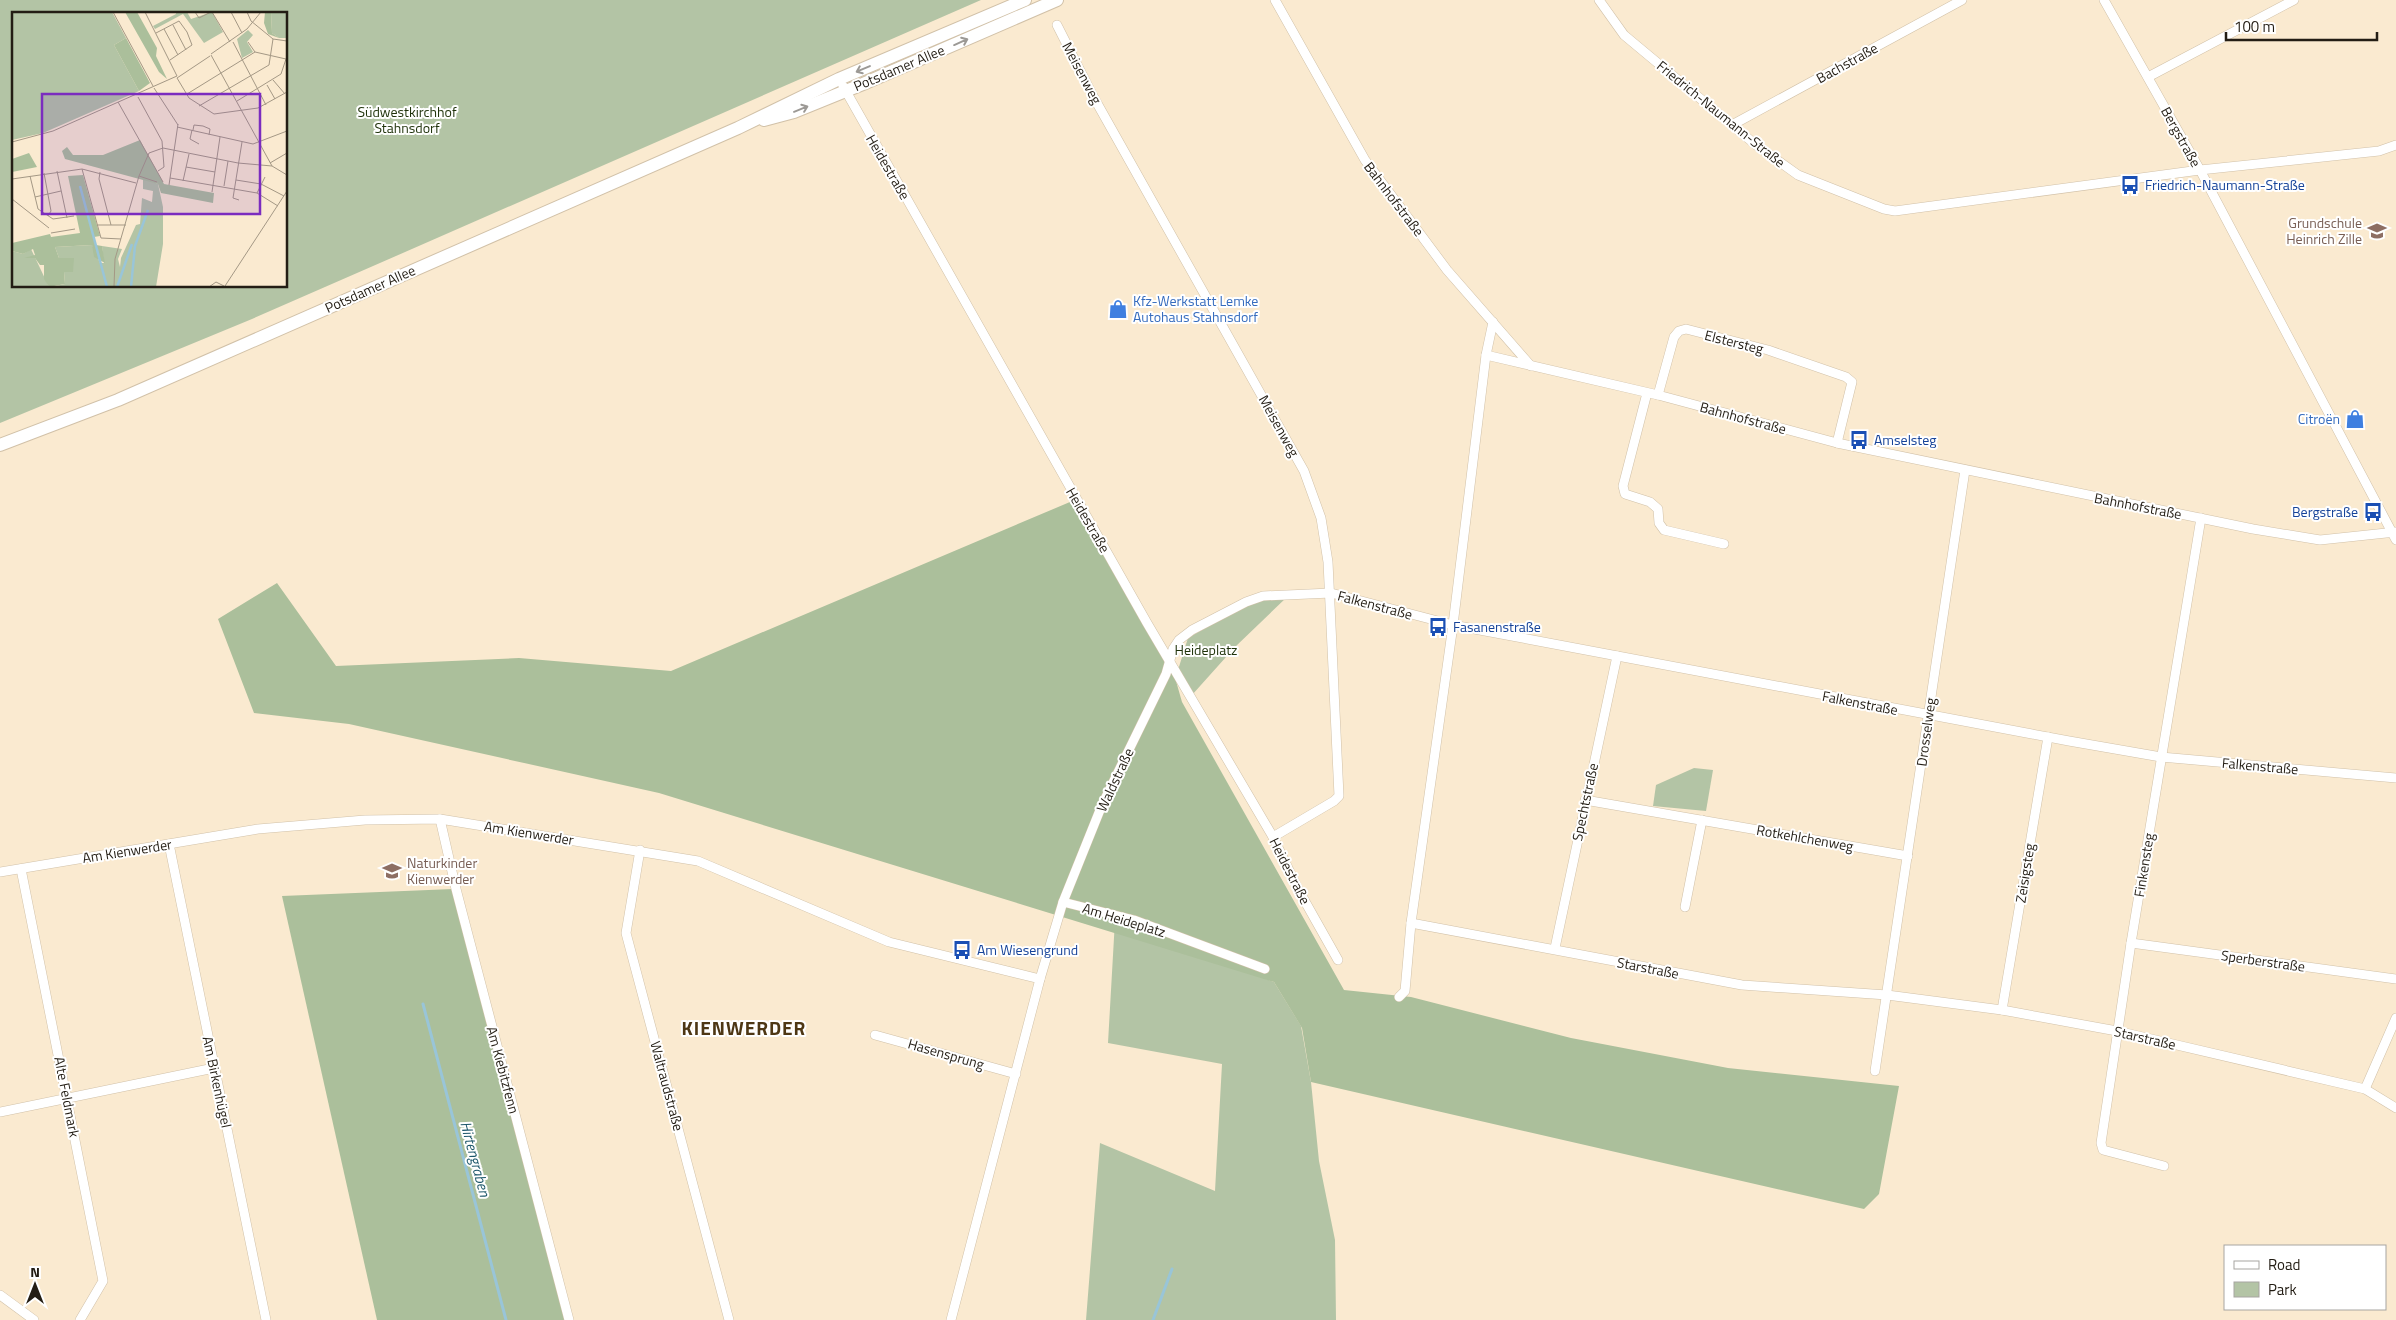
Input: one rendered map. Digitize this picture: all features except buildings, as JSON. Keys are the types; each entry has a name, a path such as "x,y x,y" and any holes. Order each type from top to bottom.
{"street":[{"name":"Potsdamer Allee","path":"0,445 118,400 738,128 839,79 1025,0"},
{"name":"Potsdamer Allee","path":"738,128 794,112 1057,0"},
{"name":"Bahnhofstraße","path":"1275,0 1365,160 1447,270 1531,366 1658,395 1837,443 2201,518 2320,540 2395,535"},
{"name":"Friedrich-Naumann-Straße","path":"1599,0 1624,35 1732,125 1798,175 1884,209 1895,211 2200,170 2379,151 2396,145"},
{"name":"Bachstraße","path":"1732,125 1962,0"},
{"name":"Bergstraße","path":"2104,0 2200,170 2395,535"},
{"path":"2148,77 2294,0"},
{"name":"Meisenweg","path":"1057,25 1094,96 1304,471 1321,518 1331,593 1339,796 1334,801 1273,837"},
{"name":"Heidestraße","path":"839,79 1273,837 1298,889 1338,960"},
{"path":"1399,997 1405,990 1411,923 1453,625 1486,355 1493,322"},
{"name":"Elstersteg","path":"1658,395 1674,337 1679,331 1686,329 1768,350 1846,377 1852,382 1837,443"},
{"path":"1486,355 1531,366"},
{"path":"1647,393 1622,486 1625,494 1650,502 1658,509 1659,523 1664,530 1724,544"},
{"name":"Drosselweg","path":"1887,995 1965,470"},
{"name":"Finkensteg","path":"2164,1166 2103,1150 2101,1143 2131,943 2201,518"},
{"path":"1170,660 1179,640 1192,630 1246,602 1263,596 1331,593"},
{"name":"Falkenstraße","path":"1331,593 1453,625 1928,716 2161,757 2396,778"},
{"name":"Spechtstraße","path":"1555,948 1617,656"},
{"name":"Waldstraße","path":"1063,902 1102,805 1166,674 1170,660"},
{"name":"Zeisigsteg","path":"2002,1010 2048,737"},
{"name":"Rotkehlchenweg","path":"1585,800 1908,856"},
{"name":"Am Kienwerder","path":"0,872 258,829 365,820 440,819 640,850 698,861 889,942 1040,979"},
{"name":"Am Kiebitzfenn","path":"440,819 456,890 569,1320"},
{"path":"1685,907 1702,820"},
{"name":"Am Birkenhügel","path":"169,844 210,1068 266,1320"},
{"name":"Waltraudstraße","path":"640,850 626,933 728,1320"},
{"name":"Alte Feldmark","path":"21,869 103,1281 80,1320"},
{"path":"951,1320 1040,979 1063,902"},
{"name":"Am Heideplatz","path":"1063,902 1134,920 1265,969"},
{"name":"Starstraße","path":"1411,923 1555,948 1742,985 1887,995 2002,1010 2117,1031 2365,1090 2396,1108"},
{"name":"Sperberstraße","path":"2131,943 2396,979"},
{"path":"1876,1071 1887,995"},
{"path":"2365,1090 2396,1018"},
{"name":"Hasensprung","path":"875,1034 1016,1074"},
{"path":"0,1112 210,1068"},
{"path":"0,1295 34,1320"}],"green space":[{"name":"Südwestkirchhof Stahnsdorf","path":"0,0 981,0 252,319 0,423"},
{"path":"1077,499 1170,660 1182,702 1344,990 1411,997 1571,1038 1728,1068 1899,1086 1879,1194 1864,1209 1311,1082 1302,1028 1274,982 659,793 349,724 254,713 218,619 277,583 336,666 519,658 671,671"},
{"name":"Heideplatz","path":"1287,597 1235,647 1192,695 1178,670 1188,638 1247,604 1263,599"},
{"path":"1694,768 1713,770 1706,811 1653,806 1656,785"},
{"path":"453,889 566,1320 377,1320 282,896"},
{"path":"1115,920 1274,982 1301,1026 1311,1082 1319,1161 1335,1240 1336,1320 1086,1320 1100,1143 1215,1191 1222,1064 1108,1043"}],"waterway":[{"name":"Hirtengraben","path":"423,1004 506,1320"},
{"path":"1153,1320 1172,1269"}],"place":[{"name":"Friedrich-Naumann-Straße","path":"2130,185"},
{"name":"Grundschule Heinrich Zille","path":"2377,231"},
{"name":"Kfz-Werkstatt Lemke Autohaus Stahnsdorf","path":"1118,309"},
{"name":"Citroën","path":"2355,419"},
{"name":"Amselsteg","path":"1859,440"},
{"name":"Bergstraße","path":"2373,512"},
{"name":"Fasanenstraße","path":"1438,627"},
{"name":"Naturkinder Kienwerder","path":"392,871"},
{"name":"Am Wiesengrund","path":"962,950"}],"district":[{"name":"KIENWERDER","path":"744,1028"}]}
